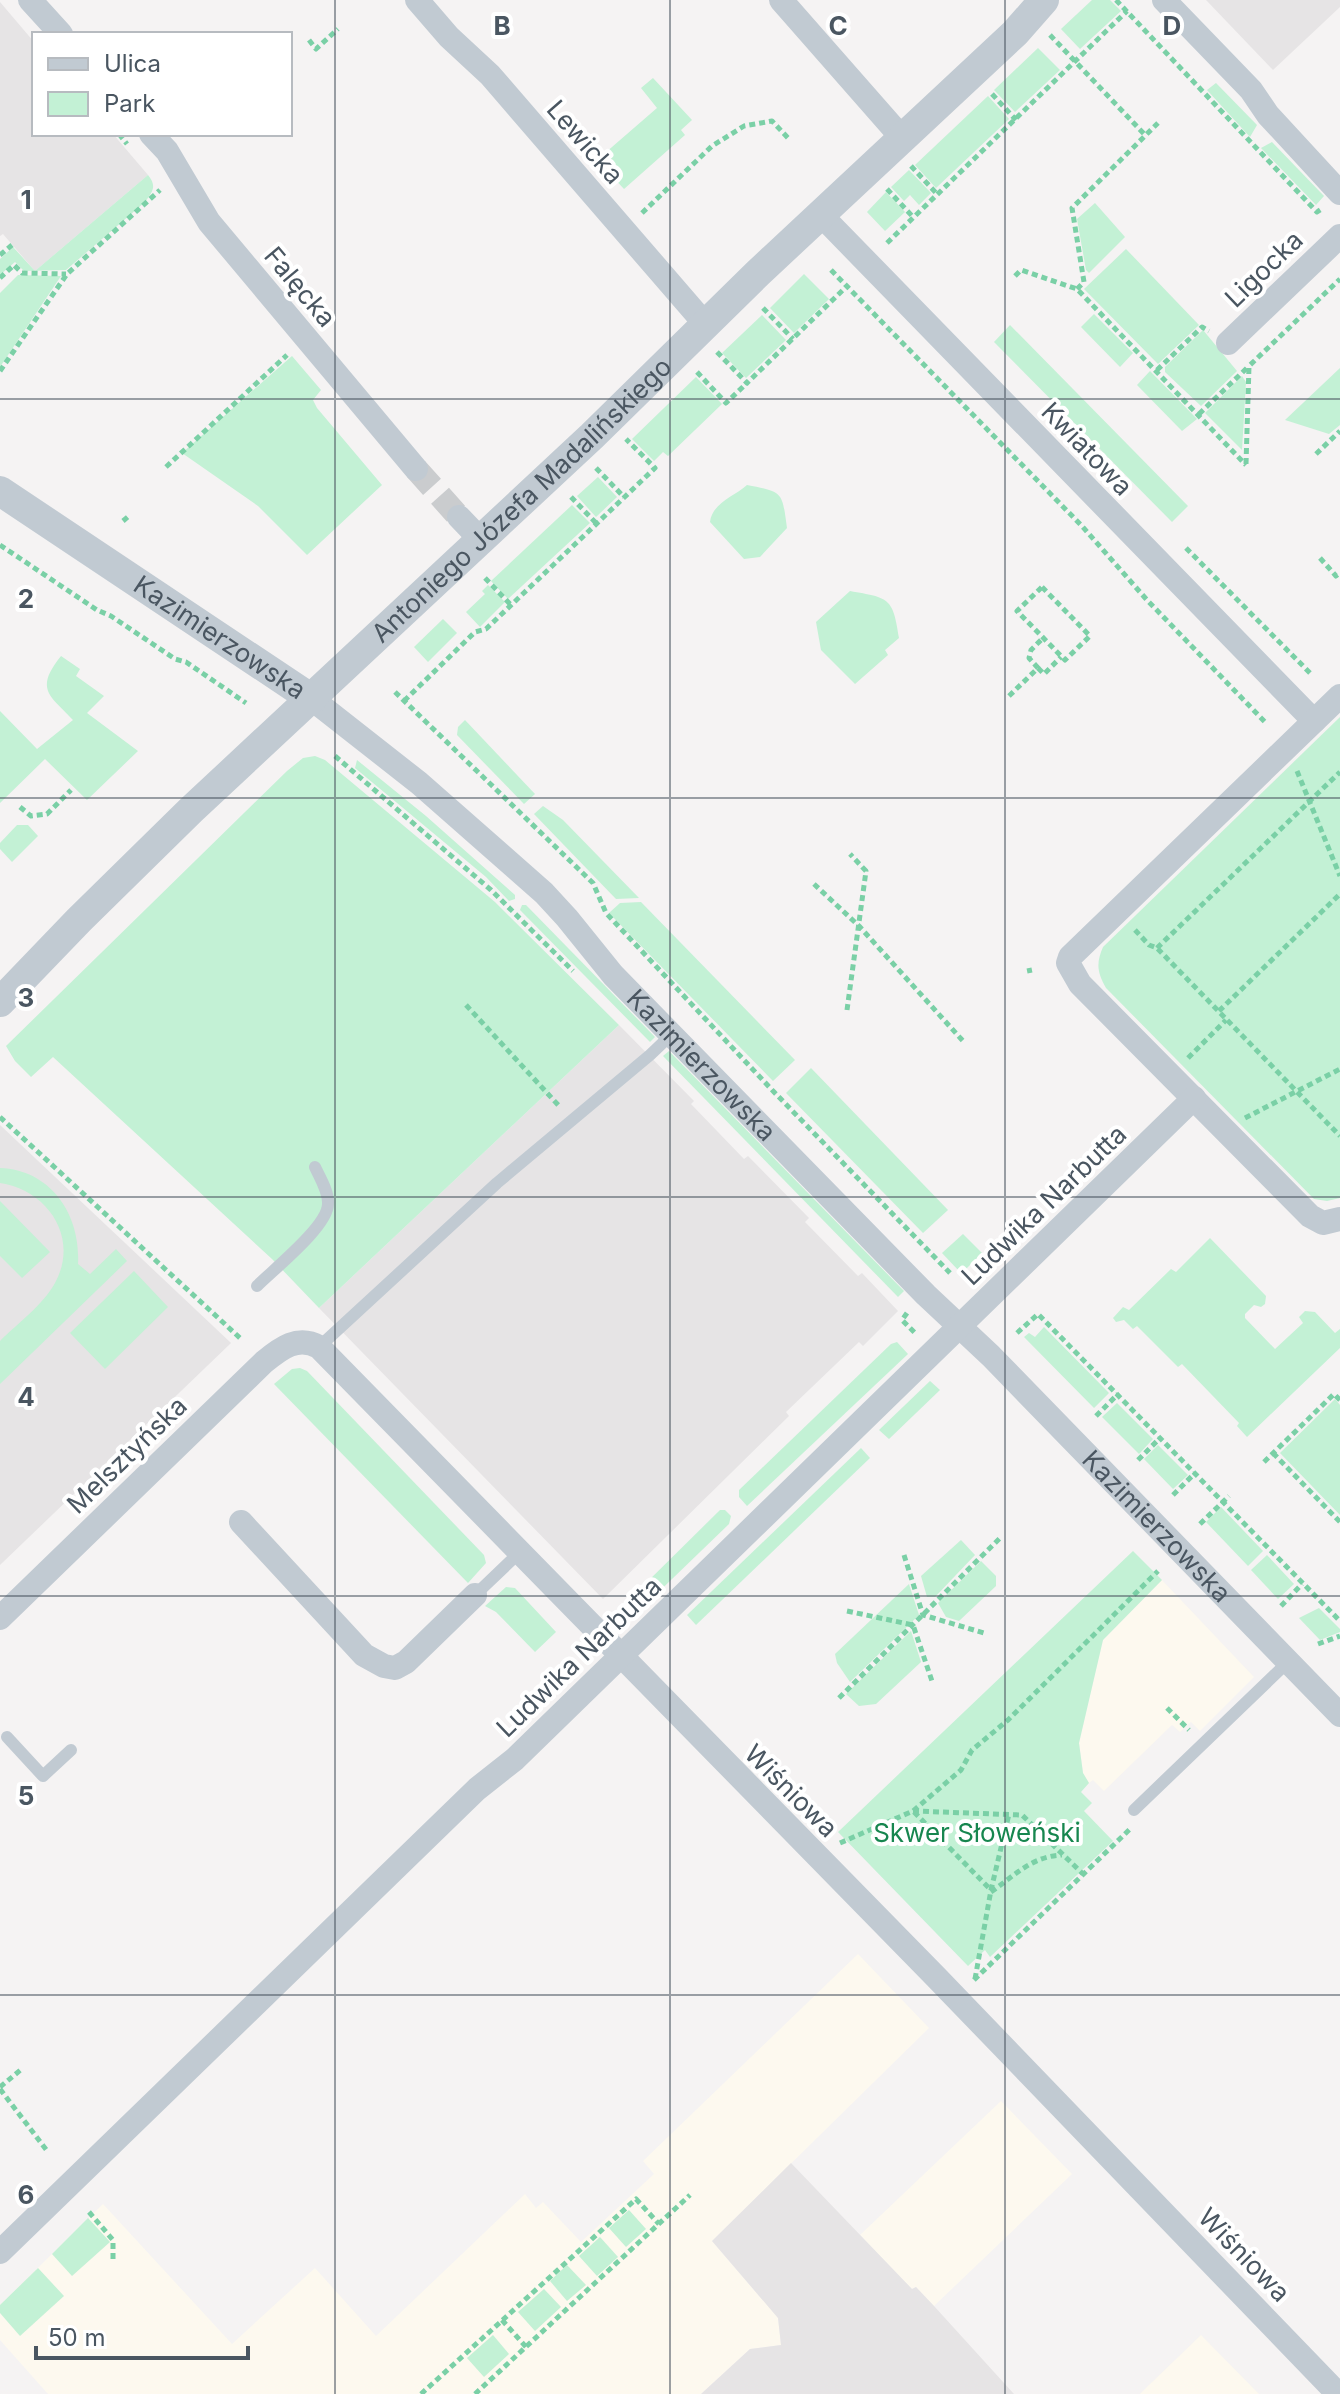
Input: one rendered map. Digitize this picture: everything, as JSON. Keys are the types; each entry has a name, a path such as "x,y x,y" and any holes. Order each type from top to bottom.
{"street":[{"path":"30,0 59,32"},
{"name":"Lewicka","path":"417,0 449,37 490,75 711,338"},
{"path":"781,0 906,152"},
{"name":"Antoniego Józefa Madalińskiego","path":"0,1002 191,810 480,539 592,436 711,338 820,214 906,152 1044,0"},
{"path":"1164,0 1251,90 1268,115 1340,193"},
{"name":"Falęcka","path":"153,136 167,151 209,222 416,469"},
{"name":"Kwiatowa","path":"820,214 1314,721"},
{"name":"Ligocka","path":"1228,343 1340,236"},
{"name":"Kazimierzowska","path":"0,491 312,699 419,783 544,893 613,975 1340,1715"},
{"path":"459,517 480,539"},
{"path":"1340,696 1070,957 1068,963 1069,970 1080,984 1310,1216 1323,1223 1340,1219"},
{"name":"Ludwika Narbutta","path":"0,2252 477,1789 515,1759 1194,1098"},
{"name":"Wiśniowa","path":"309,1344 969,2011 1338,2394"},
{"name":"Melsztyńska","path":"0,1618 264,1362 279,1349 309,1344"},
{"path":"241,1522 364,1655 384,1666 395,1668 406,1662 475,1595"}],"lane":[{"path":"309,1344 672,1034"},
{"path":"257,1286 320,1224 329,1207 315,1167"},
{"path":"475,1595 519,1553"},
{"path":"1137,1815 1288,1662"},
{"path":"7,1737 43,1776 71,1750"}],"path":[{"path":"1116,0 1317,212"},
{"path":"887,243 1127,11"},
{"path":"309,40 316,49 338,29"},
{"path":"1048,32 1146,136"},
{"path":"988,90 1016,120"},
{"path":"647,209 712,146 744,126 772,121 789,139"},
{"path":"1077,289 1084,282 1072,208 1158,123"},
{"path":"121,136 137,155"},
{"path":"906,152 938,195"},
{"path":"0,371 67,274 164,187"},
{"path":"886,188 914,218"},
{"path":"0,255 12,245"},
{"path":"0,278 14,265 22,273 67,274"},
{"path":"831,270 1081,525 1147,600 1265,722"},
{"path":"1015,276 1021,270 1077,289 1246,465 1249,366"},
{"path":"1199,414 1340,279"},
{"path":"695,371 726,403 846,287"},
{"path":"762,307 793,339"},
{"path":"1157,370 1202,327 1228,343"},
{"path":"711,338 747,383"},
{"path":"166,467 293,349"},
{"path":"1316,454 1340,431"},
{"path":"404,701 475,632 486,629 655,468 626,438"},
{"path":"595,467 624,497"},
{"path":"571,497 597,524"},
{"path":"123,521 130,515"},
{"path":"0,545 246,703"},
{"path":"1320,558 1336,576 1340,572"},
{"path":"485,578 511,605"},
{"path":"1042,587 1090,636 1065,660 1043,638 1017,611 1042,587"},
{"path":"1043,638 1031,650 1029,658 1038,668 1044,674 1061,657"},
{"path":"1009,696 1038,668"},
{"path":"395,692 593,883 606,913 950,1273"},
{"path":"1291,764 1340,876"},
{"path":"1157,948 1340,772"},
{"path":"20,807 31,816 47,814 71,790"},
{"path":"847,1010 866,871 850,854"},
{"path":"814,884 859,926 963,1041"},
{"path":"1219,1011 1340,894"},
{"path":"1128,923 1149,945 1157,948 1340,1136"},
{"path":"466,1005 565,1112"},
{"path":"1182,1064 1226,1019"},
{"path":"1238,1121 1340,1069"},
{"path":"0,1117 240,1338"},
{"path":"1017,1333 1038,1314 1340,1621"},
{"path":"1096,1416 1118,1394"},
{"path":"1264,1462 1334,1394 1340,1400"},
{"path":"1138,1460 1160,1438"},
{"path":"1273,1453 1340,1522"},
{"path":"1173,1495 1195,1473"},
{"path":"1200,1524 1229,1496"},
{"path":"839,1698 1000,1538"},
{"path":"904,1555 923,1615"},
{"path":"840,1843 913,1811 961,1770 972,1750 1008,1720 1158,1571"},
{"path":"1281,1606 1302,1584"},
{"path":"847,1611 913,1625"},
{"path":"923,1615 984,1633"},
{"path":"913,1625 933,1684"},
{"path":"1318,1644 1340,1636"},
{"path":"1167,1708 1184,1725"},
{"path":"913,1811 1022,1815 1083,1874"},
{"path":"913,1811 991,1891"},
{"path":"1009,1814 974,1980 1083,1874 1137,1815"},
{"path":"991,1891 1024,1866 1063,1855"},
{"path":"23,2068 0,2088 48,2152"},
{"path":"475,2394 690,2195"},
{"path":"421,2394 636,2199 659,2224"},
{"path":"89,2212 113,2240 113,2261"},
{"path":"502,2320 526,2347"}],"shaded area":[{"path":"1206,0 1340,0 1340,7 1273,70"},
{"path":"0,2 32,40 32,136 115,136 148,175 35,271 3,234 0,236"},
{"path":"619,1025 694,1101 691,1104 744,1159 748,1156 809,1218 805,1222 858,1276 862,1273 898,1311 863,1346 859,1342 786,1412 789,1416 603,1599 319,1308"},
{"path":"0,1125 231,1343 0,1565"},
{"path":"1162,1580 1254,1677 1200,1731 1191,1722 1180,1732 1172,1725 1104,1791 1093,1780 1089,1783 1083,1773 1079,1743 1103,1640"},
{"path":"858,1954 929,2028 712,2241 778,2318 781,2345 750,2349 701,2394 48,2394 0,2340 0,2305 103,2204 232,2344 315,2268 376,2336 525,2194 536,2208 543,2202 581,2242 654,2174 643,2161"},
{"path":"1001,2101 1072,2174 934,2306 916,2287 912,2289 860,2235"},
{"path":"791,2163 912,2289 916,2287 1014,2394 701,2394 750,2349 781,2345 778,2318 712,2241"},
{"path":"1201,2335 1259,2394 1140,2394 1149,2385"}],"green space":[{"path":"1092,0 1110,0 1121,11 1080,49 1061,29"},
{"path":"1038,48 1060,70 1015,112 994,90"},
{"path":"653,78 692,120 681,130 685,135 624,189 597,160 657,108 641,88"},
{"path":"1216,83 1257,125 1250,137 1207,90"},
{"path":"988,96 1009,119 936,188 915,165"},
{"path":"1272,142 1324,196 1316,205 1261,148"},
{"path":"909,170 931,193 919,205 910,195 904,201 891,187"},
{"path":"148,175 153,188 145,202 66,270 35,271"},
{"path":"886,192 905,212 885,231 867,212"},
{"path":"1095,203 1125,237 1089,273 1077,219"},
{"path":"13,247 35,271 24,271 15,262 0,275 0,259"},
{"path":"1126,249 1199,325 1158,364 1084,289"},
{"path":"804,274 829,299 794,333 770,308"},
{"path":"18,275 61,276 0,367 0,293"},
{"path":"1094,314 1133,353 1120,367 1081,327"},
{"path":"762,315 786,340 746,378 722,353"},
{"path":"1010,325 1188,506 1172,522 994,342"},
{"path":"1203,330 1237,371 1201,406 1165,372 1165,367"},
{"path":"292,356 321,390 313,400 317,408 382,485 307,555 258,506 182,453"},
{"path":"1340,368 1340,425 1329,434 1285,420"},
{"path":"1150,371 1197,419 1182,431 1137,385"},
{"path":"1242,376 1246,382 1242,450 1205,413"},
{"path":"696,377 722,404 668,456 663,452 654,461 632,439"},
{"path":"598,477 617,497 596,517 577,496"},
{"path":"747,485 775,492 779,496 787,528 760,557 744,559 710,522 719,505"},
{"path":"572,505 590,523 508,599 491,581"},
{"path":"488,585 505,602 480,627 466,612 485,594 482,591"},
{"path":"850,591 887,602 894,614 899,638 885,650 888,655 855,684 821,650 816,622"},
{"path":"443,619 457,633 428,662 414,647"},
{"path":"61,656 80,669 76,676 104,696 87,713 138,751 87,800 45,759 0,803 0,711 37,749 73,720 48,691 48,677"},
{"path":"1340,717 1340,1198 1327,1201 1314,1199 1106,988 1098,963 1103,947"},
{"path":"465,720 535,794 524,804 457,735 458,727"},
{"path":"315,756 325,760 495,902 619,1025 319,1308 272,1259 53,1057 31,1077 15,1061 6,1046 287,771 303,758"},
{"path":"357,760 426,816 515,895 515,899 509,901 486,877 355,768"},
{"path":"543,806 563,820 639,898 616,899 534,814"},
{"path":"17,825 28,825 38,836 12,862 0,849 0,843"},
{"path":"641,902 795,1060 773,1081 609,913 620,903"},
{"path":"522,905 526,905 655,1037 650,1042 520,910"},
{"path":"669,1051 904,1291 898,1297 663,1056"},
{"path":"811,1068 948,1210 923,1233 786,1093"},
{"path":"0,1168 35,1177 60,1199 74,1229 78,1264 90,1274 116,1249 127,1261 0,1384 0,1341 50,1291 62,1266 64,1249 61,1233 45,1206 17,1187 0,1183"},
{"path":"0,1201 50,1252 22,1278 0,1256"},
{"path":"963,1234 982,1253 965,1270 959,1271 942,1253"},
{"path":"1210,1238 1266,1296 1265,1304 1261,1307 1254,1305 1245,1318 1275,1349 1303,1323 1299,1317 1305,1311 1315,1312 1335,1333 1340,1329 1340,1348 1247,1437 1237,1426 1239,1423 1182,1364 1178,1367 1137,1326 1133,1329 1124,1320 1116,1322 1113,1318 1123,1307 1129,1310 1171,1269 1176,1272"},
{"path":"134,1271 168,1307 105,1369 70,1333"},
{"path":"1044,1327 1109,1393 1094,1408 1024,1337 1029,1333 1035,1337"},
{"path":"897,1342 908,1354 747,1506 739,1497 739,1490 891,1344"},
{"path":"292,1369 307,1371 484,1555 486,1563 468,1583 274,1384"},
{"path":"930,1381 940,1390 889,1439 879,1430"},
{"path":"1335,1399 1340,1405 1340,1515 1280,1453"},
{"path":"1117,1403 1153,1439 1139,1454 1102,1417"},
{"path":"1158,1445 1188,1475 1173,1489 1144,1459"},
{"path":"861,1448 870,1458 696,1625 687,1615"},
{"path":"1221,1507 1263,1551 1248,1566 1206,1522"},
{"path":"720,1510 731,1516 729,1524 643,1607 635,1594"},
{"path":"961,1540 975,1555 935,1597 927,1597 921,1576"},
{"name":"Skwer Słoweński","path":"1133,1551 1162,1580 1103,1640 1079,1743 1083,1773 1089,1783 1081,1792 1092,1803 1084,1811 1113,1841 990,1957 985,1950 968,1966 838,1832"},
{"path":"1267,1555 1294,1584 1278,1599 1251,1570"},
{"path":"981,1561 996,1576 996,1586 959,1621 946,1617 938,1603"},
{"path":"909,1584 919,1615 850,1682 837,1663 835,1654"},
{"path":"506,1587 515,1588 556,1632 535,1652 496,1612 485,1606"},
{"path":"1319,1608 1340,1629 1340,1632 1320,1640 1299,1618"},
{"path":"911,1631 921,1662 876,1704 859,1706 846,1694"},
{"path":"629,2210 646,2229 626,2247 609,2228"},
{"path":"88,2218 110,2242 72,2276 52,2254"},
{"path":"600,2237 618,2257 597,2276 579,2256"},
{"path":"567,2265 586,2285 567,2301 550,2281"},
{"path":"38,2268 64,2296 20,2336 0,2313 0,2305"},
{"path":"544,2289 561,2307 535,2331 518,2312"},
{"path":"493,2335 509,2354 484,2377 467,2358"}],"tunnel":[{"path":"416,469 459,517"}]}
